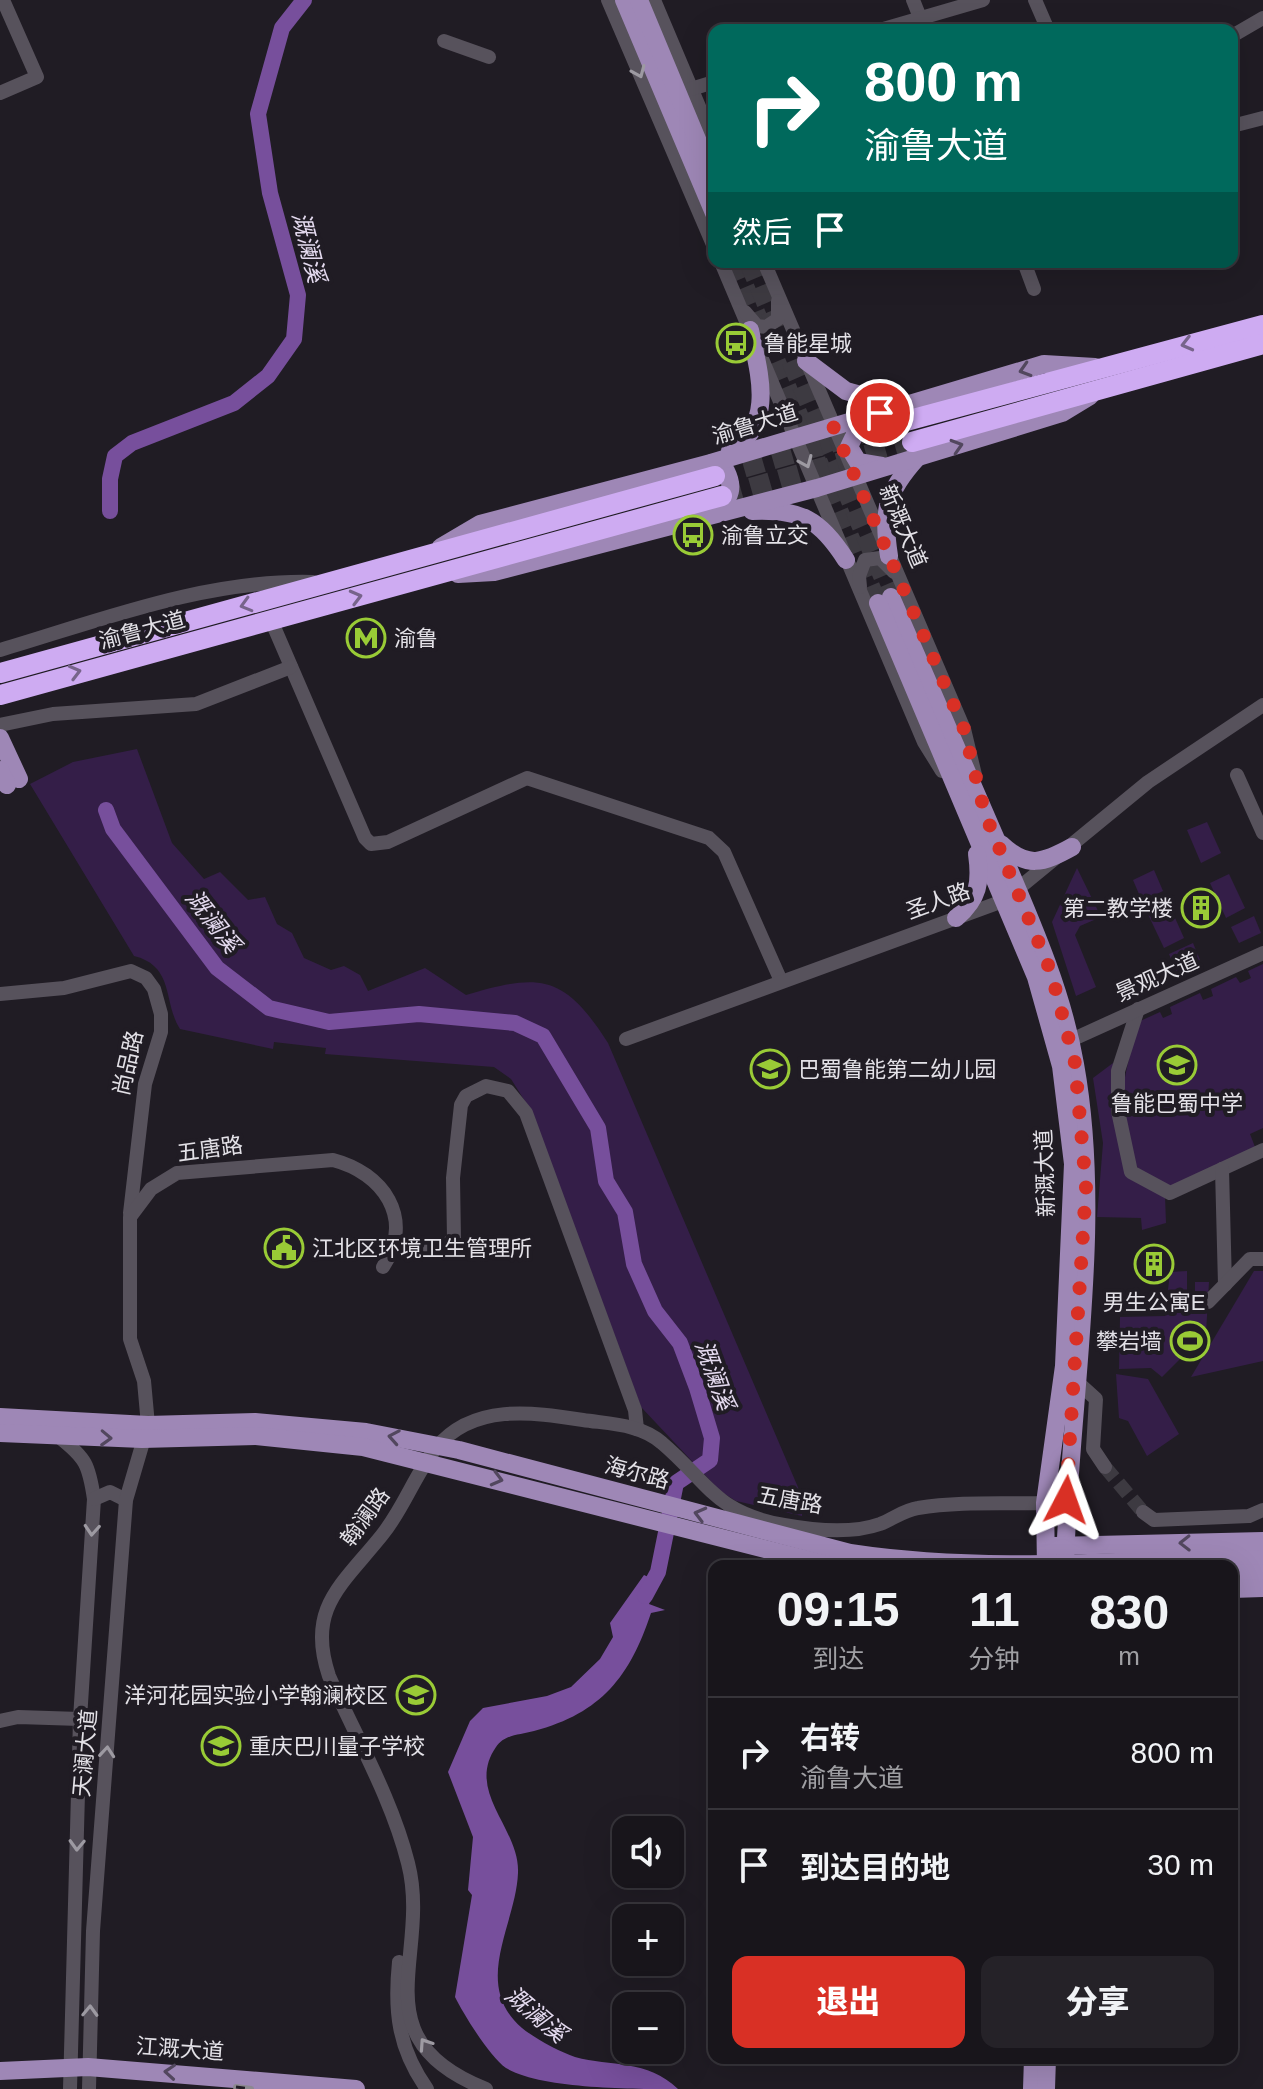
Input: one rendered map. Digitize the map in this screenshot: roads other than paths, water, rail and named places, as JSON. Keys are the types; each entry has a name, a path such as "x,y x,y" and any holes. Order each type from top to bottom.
{"highway":[{"name":"渝鲁大道","path":"914,450 1105,376 1263,325"},
{"name":"渝鲁大道","path":"905,414 1263,344"},
{"name":"渝鲁大道","path":"0,695 326,582 429,553 715,487"},
{"name":"渝鲁大道","path":"0,673 170,637 271,620 435,575 715,487"}],"main road":[{"path":"624,0 708,199"},
{"path":"639,0 708,166"},
{"path":"750,330 761,388 757,424 715,487 772,511 807,517 825,529 846,560"},
{"path":"806,361 846,391 905,414"},
{"path":"889,466 858,462 849,447 851,438 857,430 905,414"},
{"name":"渝鲁大道","path":"715,487 796,437 833,426 905,414"},
{"path":"889,556 885,511 891,492 914,450"},
{"name":"渝鲁大道","path":"715,487 817,488 889,466 914,450"},
{"name":"新溉大道","path":"877,598 973,831 1051,972 1075,1063 1086,1162 1065,1560"},
{"name":"新溉大道","path":"877,598 996,838 1061,1066 1073,1164 1064,1366 1045,1503 1046,1560"},
{"path":"0,738 7,781"},
{"path":"956,918 970,904 979,886 973,831"},
{"path":"996,838 1010,853 1032,864 1045,862 1072,847"},
{"name":"海尔路","path":"0,1417 145,1432"},
{"name":"海尔路","path":"255,1429 406,1455 809,1560"},
{"name":"海尔路","path":"0,1433 59,1437 255,1429 366,1432 421,1442 824,1547 899,1560"},
{"path":"1046,1546 1263,1541"},
{"name":"海尔路","path":"1157,1560 1263,1556"},
{"path":"1238,1574 1263,1573"},
{"path":"1238,1589 1263,1588"},
{"path":"1032,2089 1033,2064"},
{"path":"1046,2089 1047,2064"},
{"name":"江溉大道","path":"0,2071 88,2067 248,2077 356,2089"}],"street":[{"path":"0,93 37,77 3,0"},
{"path":"608,0 708,233"},
{"path":"654,0 708,128"},
{"path":"913,0 923,24 983,0"},
{"path":"1035,0 1045,24"},
{"path":"1238,33 1263,18"},
{"path":"444,41 489,57"},
{"path":"691,89 708,84"},
{"path":"1238,124 1263,118"},
{"name":"新溉大道","path":"723,268 846,560 877,598"},
{"name":"新溉大道","path":"767,268 964,729 985,814"},
{"path":"1026,268 1034,289"},
{"path":"736,299 757,326 766,327 778,319 777,292"},
{"path":"877,598 859,576 865,560 880,558 899,578"},
{"path":"0,650 129,611 266,580 326,582"},
{"path":"271,620 365,838 371,844 388,842 527,778 709,838 724,852 781,981"},
{"path":"0,725 53,714 196,704 291,667"},
{"name":"圣人路","path":"626,1039 1011,897 1148,782 1263,705"},
{"path":"1237,775 1263,833"},
{"name":"景观大道","path":"1069,1041 1263,953"},
{"name":"尚品路","path":"0,994 64,988 131,971 146,978 154,989 159,1002 161,1032 145,1084 130,1217"},
{"path":"1138,1009 1118,1071 1118,1111 1131,1172 1170,1193 1263,1150"},
{"path":"1114,1020 1126,1047"},
{"path":"394,1243 442,1247 454,1239 453,1178 461,1105 466,1096 486,1086 508,1091 526,1113 635,1410 637,1429"},
{"name":"五唐路","path":"130,1217 151,1189 177,1173 333,1160 363,1171 386,1192 393,1210 394,1243 383,1267"},
{"path":"1222,1169 1225,1285"},
{"path":"130,1217 130,1339 144,1381 145,1432"},
{"path":"1208,1302 1250,1259 1263,1259"},
{"path":"1075,1380 1096,1399 1093,1449 1105,1467"},
{"name":"五唐路","path":"418,1479 437,1447 462,1426 488,1415 518,1413 637,1429 663,1443 703,1487 741,1513 784,1525 825,1529 881,1524 920,1507 1045,1503"},
{"name":"天澜大道","path":"89,2089 93,1931 126,1500 145,1432"},
{"name":"天澜大道","path":"59,1437 85,1461 94,1499 80,1719 70,2089"},
{"name":"翰澜路","path":"418,1479 330,1586 315,1613 312,1629 322,1681 400,1866 404,1908 396,2016 404,2049 427,2089"},
{"name":"翰澜路","path":"418,1479 388,1528 328,1604 319,1630 320,1644 329,1676 408,1863 413,1908 405,1997 408,2013 421,2039 444,2068 486,2089"},
{"path":"94,1499 110,1492 126,1500"},
{"path":"1143,1512 1154,1520 1249,1516 1263,1510"},
{"path":"0,1721 18,1717 80,1719"}],"waterway":[{"name":"溉澜溪","path":"110,511 110,479 115,456 132,443 234,403 268,376 294,339 298,295 270,193 258,114 282,28 304,0"},
{"name":"溉澜溪","path":"106,810 113,829 217,968 269,1008 329,1022 419,1014 515,1023 543,1036 598,1128 606,1181 625,1212 634,1264 655,1311 680,1343 712,1438 710,1460 676,1483 658,1572 645,1596"}],"tunnel":[{"path":"738,268 878,603"},
{"path":"751,268 891,597"},
{"path":"715,476 906,421"},
{"path":"722,496 912,442"},
{"path":"1105,1467 1143,1512"}],"railway":[{"path":"236,2087 251,2089"}],"place":[{"name":"鲁能星城","path":"736,343"},
{"name":"渝鲁立交","path":"693,535"},
{"name":"渝鲁","path":"366,638"},
{"name":"第二教学楼","path":"1201,908"},
{"name":"鲁能巴蜀中学","path":"1177,1065"},
{"name":"巴蜀鲁能第二幼儿园","path":"770,1069"},
{"name":"江北区环境卫生管理所","path":"284,1248"},
{"name":"男生公寓E","path":"1154,1264"},
{"name":"攀岩墙","path":"1190,1341"},
{"name":"洋河花园实验小学翰澜校区","path":"416,1695"},
{"name":"重庆巴川量子学校","path":"221,1746"}]}
